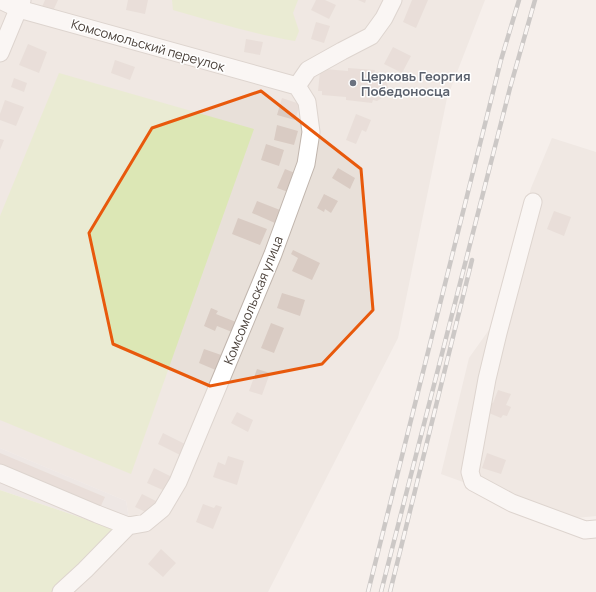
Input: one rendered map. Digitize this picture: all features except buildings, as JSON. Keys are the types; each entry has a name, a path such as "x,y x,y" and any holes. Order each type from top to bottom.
{"street":[{"name":"Комсомольский переулок","path":"0,0 21,4 297,86"},
{"path":"297,86 308,70 342,50 371,36 384,18 393,0"},
{"path":"0,53 21,4"},
{"name":"Комсомольская улица","path":"128,526 145,523 162,509 178,482 273,254 306,164 311,132 308,102 297,86"},
{"path":"533,202 487,379 470,472 473,482 512,503 585,530 596,529"},
{"path":"0,473 128,526 61,592"}],"highlighted area":[{"path":"261,91 361,169 373,310 322,364 210,386 113,344 89,233 152,128"}],"shaded area":[{"path":"0,0 485,0 447,98 398,338 268,592 71,592 132,535 126,501 0,448"},
{"path":"552,138 596,152 596,516 565,519 441,474 469,358 496,320 531,188"},
{"path":"0,448 126,501 132,535 0,490"}],"green space":[{"path":"172,0 298,0 293,13 299,31 295,41 249,31 173,10"},
{"path":"59,73 254,129 131,474 0,420 0,216"},
{"path":"0,490 132,535 71,592 0,592"}],"railway":[{"path":"368,592 501,60 519,0"},
{"path":"381,592 510,88 535,0"},
{"path":"390,592 472,260"}],"place":[{"name":"Церковь Георгия Победоносца","path":"353,83"}]}
